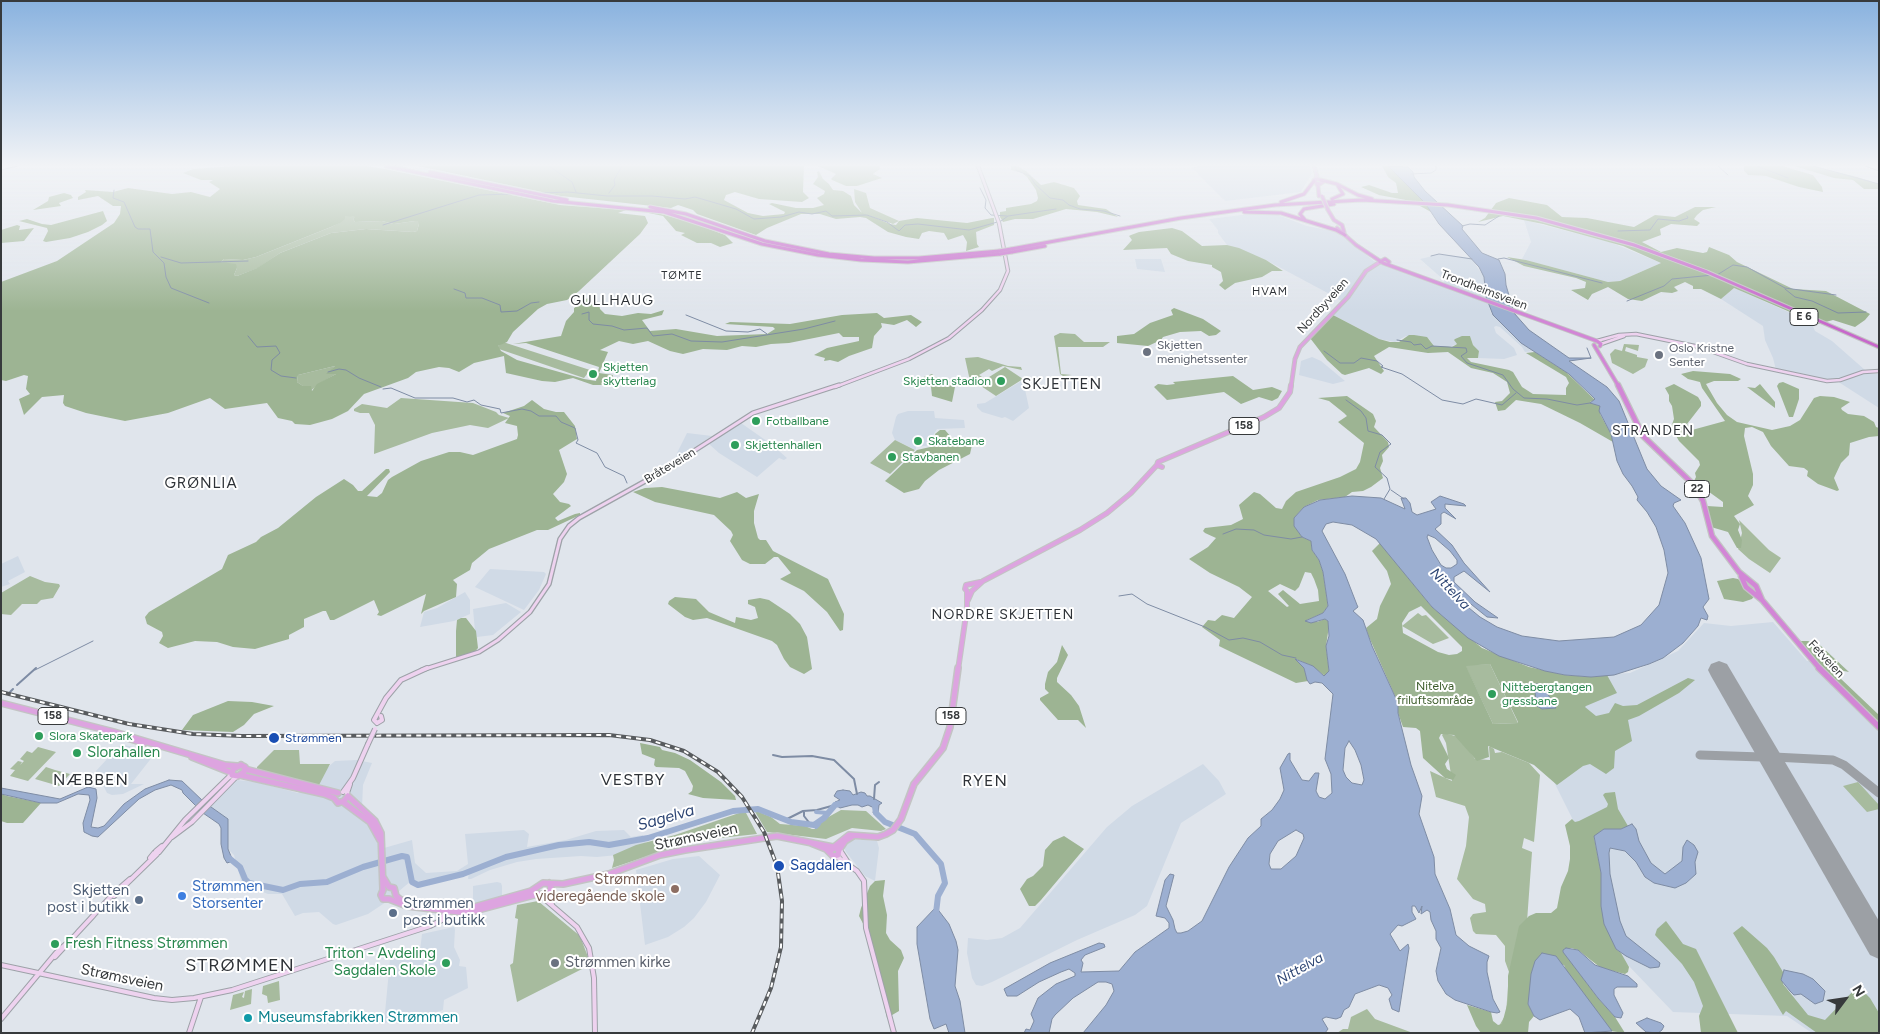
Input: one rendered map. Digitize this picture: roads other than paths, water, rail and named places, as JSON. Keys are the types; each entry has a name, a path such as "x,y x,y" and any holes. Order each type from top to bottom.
{"highway":[{"name":"E 6","path":"671,214 762,244 818,255 861,260 908,262 952,259 1229,214"},
{"name":"E 6","path":"684,214 758,239 829,254 874,258 914,258 999,252"},
{"name":"E 6","path":"1011,250 1210,214"},
{"path":"1285,214 1336,230 1347,236"},
{"path":"1301,214 1302,218 1311,222 1342,227"},
{"name":"Trondheimsveien","path":"1328,214 1334,226 1384,262"},
{"name":"Trondheimsveien","path":"1330,214 1339,223 1347,236 1370,255 1384,262 1601,345"},
{"name":"E 6","path":"1501,214 1574,230 1634,247 1688,266 1879,348"},
{"path":"1333,218 1344,224 1347,236"},
{"path":"1318,226 1334,226 1339,223"},
{"path":"1370,255 1376,261 1374,266"},
{"name":"22","path":"1594,343 1600,355"},
{"name":"22","path":"1600,355 1601,345"},
{"name":"Fetveien","path":"1600,355 1649,443 1696,487 1703,501 1712,536 1748,582 1746,588 1754,590 1815,664 1879,727"}],"main road":[{"name":"Bråteveien","path":"344,793 379,723 374,721 380,717 381,709 390,691 407,676 424,669 469,657 498,640 524,617 540,601 548,588 553,572 556,550 563,534 579,518 653,476 750,414 766,407 826,390 912,357 946,339 968,323 989,304 1000,290 1007,274 1007,258 996,214"},
{"name":"Nordbyveien","path":"835,849 855,835 880,836 894,828 901,819 914,784 937,758 948,737 971,589 1095,521 1122,501 1161,463 1171,457 1264,417 1279,408 1290,392 1295,360 1299,349 1348,297 1364,274 1374,266 1384,262"},
{"name":"Nordbyveien","path":"1364,274 1384,262"},
{"path":"1594,343 1622,334 1644,336 1695,346 1758,366 1833,381 1865,372 1879,371"},
{"path":"1601,345 1621,337 1644,336"},
{"name":"158","path":"2,703 225,766 242,767 344,793 377,823 381,832 383,890"},
{"name":"158","path":"188,755 235,774 291,785 334,798 336,802 343,802 372,824 381,843"},
{"path":"235,774 242,767"},
{"path":"1,1019 52,958 118,894 169,839 242,767"},
{"path":"334,798 344,793"},
{"path":"343,802 344,793"},
{"name":"Strømsveien","path":"540,895 563,884 614,873 660,855 768,836 784,836 835,849 860,874 864,883 866,928 894,1033"},
{"path":"835,849 832,856 836,856"},
{"name":"Strømsveien","path":"836,856 851,866"},
{"path":"383,875 390,887 394,888 397,898 448,910 476,908 538,887 543,883 549,883 552,905"},
{"name":"Strømsveien","path":"549,883 563,884"},
{"path":"390,887 383,890 381,898 407,906 476,912 540,895"},
{"path":"538,887 540,895 580,930 590,952 594,978 595,1033"},
{"path":"389,899 394,893"},
{"name":"Strømsveien","path":"1,965 162,1000 200,997 239,988 438,923 446,918 448,910"},
{"path":"189,1033 200,997"}],"water":[{"name":"Nittelva","path":"1433,214 1450,214 1463,226 1462,229 1482,253 1499,260 1505,274 1514,313 1529,330 1569,358 1591,358 1569,361 1607,387 1619,401 1647,469 1661,486 1681,500 1674,503 1673,506 1685,523 1701,558 1709,599 1703,607 1708,616 1707,620 1701,618 1698,626 1683,643 1663,658 1649,664 1614,675 1591,677 1545,671 1499,656 1468,638 1432,607 1376,539 1352,525 1333,522 1326,524 1322,531 1345,574 1358,607 1353,611 1363,620 1372,646 1398,703 1398,713 1411,765 1422,796 1419,814 1434,857 1435,874 1450,909 1456,935 1469,946 1489,956 1487,972 1493,999 1500,1012 1491,1012 1455,1000 1446,994 1438,981 1436,971 1441,948 1436,939 1436,931 1430,912 1427,910 1421,914 1422,906 1419,913 1415,906 1412,906 1412,912 1416,919 1402,926 1398,925 1390,934 1400,951 1408,944 1409,948 1399,1012 1392,1009 1389,999 1392,995 1388,988 1379,985 1355,994 1349,1007 1344,1010 1341,1017 1336,1019 1326,1017 1322,1019 1328,1029 1325,1033 1083,1033 1106,1005 1114,991 1112,984 1098,982 1073,998 1055,1015 1052,1019 1049,1033 1024,1033 1026,1029 1030,1030 1034,1021 1031,1014 1038,998 1056,984 1075,976 1075,973 1069,969 1061,972 1039,982 1017,996 1007,996 1004,989 1050,963 1099,943 1104,944 1105,947 1085,955 1081,960 1083,963 1081,972 1119,971 1135,952 1169,928 1169,923 1165,918 1156,916 1165,880 1170,874 1174,875 1166,906 1177,933 1188,931 1202,921 1229,867 1248,838 1261,826 1261,819 1272,810 1280,799 1284,790 1280,768 1288,754 1290,753 1290,760 1302,780 1309,781 1315,773 1319,773 1316,791 1319,797 1325,799 1332,793 1331,774 1325,759 1333,694 1322,683 1315,682 1310,684 1304,668 1295,659 1313,666 1324,676 1329,671 1326,646 1329,636 1328,621 1325,619 1311,623 1305,621 1323,613 1328,606 1323,572 1319,560 1312,550 1311,541 1302,537 1294,526 1294,518 1304,507 1320,500 1352,496 1381,498 1405,509 1401,498 1406,498 1410,503 1412,512 1417,515 1436,509 1431,502 1440,496 1464,504 1466,506 1445,504 1445,508 1456,519 1444,512 1441,514 1441,524 1435,529 1452,545 1464,563 1490,592 1464,571 1454,577 1454,582 1475,602 1498,618 1487,617 1446,584 1443,582 1441,585 1480,617 1497,627 1522,636 1559,641 1614,637 1641,625 1659,605 1668,573 1664,550 1656,527 1637,500 1638,497 1617,461 1611,434 1599,411 1600,406 1590,403 1595,399 1569,374 1521,343 1493,315 1486,297 1484,277 1479,267 1439,224","holes":["1428,535 1435,538 1450,551 1457,560 1457,564 1451,568 1441,565 1427,537","1349,741 1361,765 1364,780 1362,785 1352,783 1346,777 1343,770 1345,748","1296,830 1303,834 1304,838 1296,856 1281,869 1271,869 1269,864 1270,854 1278,841"]},
{"path":"1528,684 1539,684 1546,691 1556,708 1542,709 1537,706 1535,692"},
{"path":"169,780 182,781 204,802 228,819 228,849 233,861 227,863 224,858 219,824 203,813 182,790 171,785 155,790 139,799 98,837 84,832 83,823 90,800 89,795 78,794 57,803 41,803 1,794 1,788 60,799 88,787 96,789 97,798 91,827 98,828 104,826 124,804 145,789"},
{"path":"837,791 850,791 853,795 861,792 865,793 867,796 882,803 879,805 878,813 873,813 874,808 868,805 862,807 852,805 840,808 835,802 840,800 834,796"},
{"path":"1632,824 1651,863 1665,874 1682,861 1683,847 1687,840 1694,845 1698,852 1695,862 1696,874 1686,883 1675,888 1654,883 1645,877 1636,862 1625,851 1610,848 1610,874 1620,921 1626,936 1660,963 1659,967 1650,968 1616,949 1604,924 1601,906 1601,873 1594,836 1604,829 1621,829"},
{"path":"936,907 949,924 956,941 958,950 955,986 960,1001 965,1033 949,1033 946,1024 934,1029 930,1019 917,944 917,927"},
{"path":"1566,948 1578,950 1595,965 1628,976 1637,984 1637,987 1617,987 1614,989 1614,995 1623,1013 1621,1018 1615,1017 1598,998 1563,952"},
{"path":"1542,953 1556,956 1612,1031 1585,1033 1579,1017 1570,1009 1540,1020 1534,1016 1528,1004 1531,974 1535,961"},
{"path":"1784,970 1803,974 1813,979 1825,991 1823,1001 1815,1004 1801,994 1794,995 1781,980"},
{"path":"1647,1018 1661,1023 1664,1026 1662,1030 1658,1033 1646,1032 1636,1023"}],"waterway":[{"path":"129,214 135,227 138,229 150,229 153,252 164,263 166,277 171,288 209,303"},
{"path":"383,225 417,214"},
{"path":"745,214 754,219 791,214"},
{"path":"830,214 832,216 867,215 887,222 899,231 905,225 918,224 969,230 1001,221 1008,216 1020,214"},
{"path":"990,214 1007,216"},
{"path":"1114,214 1120,216"},
{"path":"1462,226 1470,224 1485,225 1499,216"},
{"path":"1618,231 1650,230 1658,219 1679,221 1688,218 1687,216"},
{"path":"1431,256 1439,254 1472,259"},
{"path":"161,257 181,263 248,261"},
{"path":"1498,259 1504,258 1602,283"},
{"path":"1717,275 1733,265 1747,267 1785,288 1836,295"},
{"path":"1627,301 1664,286 1672,279 1713,275"},
{"path":"454,289 465,293 466,298 482,298 500,305 501,312 517,311 531,303 539,302"},
{"path":"1785,289 1795,297 1812,301 1838,313 1866,312"},
{"path":"582,314 589,312 589,320 593,324 612,326 624,330 647,328 653,336 672,334 691,341 722,342 804,329 835,321"},
{"path":"686,315 726,331 748,332 760,329 767,334"},
{"path":"248,336 257,347 276,346 280,353 272,360 271,370 281,376 296,378"},
{"path":"1397,340 1411,342 1414,345 1421,344 1426,349 1432,346 1466,348 1467,352 1461,356 1467,363 1503,375 1513,389 1524,398 1547,399 1577,405 1590,403"},
{"path":"1587,348 1591,358"},
{"path":"1324,351 1340,363 1354,363 1361,358 1377,361 1383,366 1381,367 1402,374 1442,400 1463,404 1476,399 1502,405 1516,393"},
{"path":"328,372 339,369 346,370 359,378 381,387"},
{"path":"383,389 391,388 415,398 453,398 467,402 474,400 481,405 500,409 501,413 522,409 531,411 539,416 556,416 561,422 575,428 578,440 576,443 597,453 605,467 624,476 627,483"},
{"path":"1346,400 1361,411 1366,418 1368,431 1382,435 1391,444 1380,452 1375,467 1387,478 1390,489 1384,499"},
{"path":"1391,490 1404,499"},
{"path":"1223,534 1236,529 1254,530 1264,535 1291,539 1302,537"},
{"path":"1119,596 1132,594 1147,604 1205,627 1229,640 1243,638 1260,642 1282,655 1296,658"},
{"path":"35,670 93,641"},
{"path":"17,685 36,668"},
{"path":"10,692 13,689"},
{"path":"773,755 782,757 812,756 834,760 854,779 857,794"},
{"path":"874,799 875,785 879,782"},
{"name":"Sagelva","path":"229,858 240,867 245,879 249,883 283,890 300,884 327,882 363,867 402,856 407,857 412,882 418,885 463,874 506,857 559,845 589,842 609,845 648,838 733,811 758,809 791,822 814,825 824,818 835,805 843,803"},
{"path":"785,820 803,811 817,810 835,805"},
{"name":"Sagelva","path":"875,807 876,813 885,822 915,834 941,864 945,883 938,896 936,913"},
{"path":"804,811 804,816 811,825"},
{"path":"816,812 828,813"},
{"name":"Sagelva","path":"816,827 819,824"}],"railway":[{"path":"1,692 129,724 193,734 242,736 609,735 650,740 684,751 718,772 742,797 764,832 777,866 782,901 781,947 771,988 752,1033"}],"place":[{"name":"Skjetten menighetssenter","path":"1147,352"},
{"name":"Oslo Kristne Senter","path":"1659,355"},
{"name":"Skjetten skytterlag","path":"593,374"},
{"name":"Skjetten stadion","path":"1001,381"},
{"name":"Fotballbane","path":"756,421"},
{"name":"Skatebane","path":"918,441"},
{"name":"Skjettenhallen","path":"735,445"},
{"name":"Stavbanen","path":"892,457"},
{"name":"Nittebergtangen gressbane","path":"1492,694"},
{"name":"Slora Skatepark","path":"39,736"},
{"name":"Strømmen","path":"274,738"},
{"name":"Slorahallen","path":"77,753"},
{"name":"Sagdalen","path":"779,866"},
{"name":"Strømmen videregående skole","path":"675,889"},
{"name":"Strømmen Storsenter","path":"182,896"},
{"name":"Skjetten post i butikk","path":"139,900"},
{"name":"Strømmen post i butikk","path":"393,913"},
{"name":"Fresh Fitness Strømmen","path":"55,944"},
{"name":"Triton - Avdeling Sagdalen Skole","path":"446,963"},
{"name":"Strømmen kirke","path":"555,963"},
{"name":"Museumsfabrikken Strømmen","path":"248,1018"}],"district":[{"name":"TØMTE","path":"682,276"},
{"name":"HVAM","path":"1270,292"},
{"name":"GULLHAUG","path":"612,301"},
{"name":"SKJETTEN","path":"1062,385"},
{"name":"STRANDEN","path":"1653,431"},
{"name":"GRØNLIA","path":"201,484"},
{"name":"NORDRE SKJETTEN","path":"1003,615"},
{"name":"NÆBBEN","path":"91,780"},
{"name":"VESTBY","path":"633,780"},
{"name":"RYEN","path":"985,781"},
{"name":"STRØMMEN","path":"240,966"}],"park label":[{"name":"Nitelva friluftsområde","path":"1435,693"}]}
